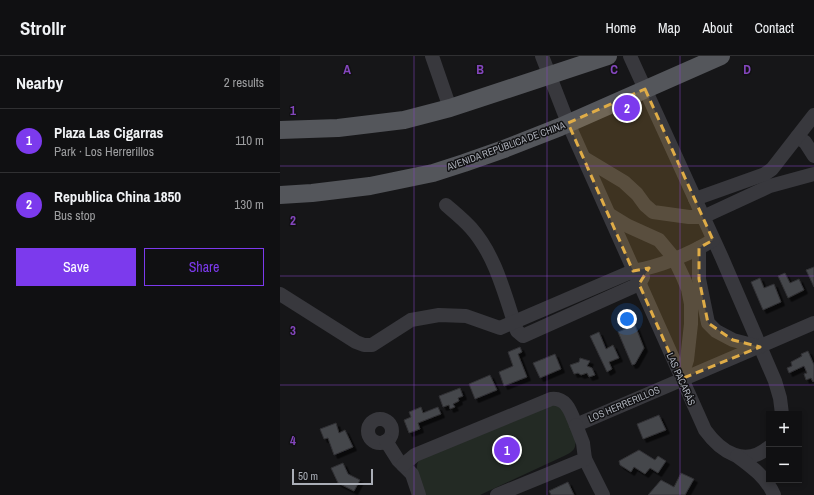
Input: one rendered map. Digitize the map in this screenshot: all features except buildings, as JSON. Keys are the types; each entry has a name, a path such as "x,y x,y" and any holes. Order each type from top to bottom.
{"main road":[{"path":"280,130 338,128 404,120 450,108 608,56"},
{"name":"AVENIDA REPÚBLICA DE CHINA","path":"280,196 370,186 433,172 504,149 645,90 721,56"}],"street":[{"path":"432,56 450,108"},
{"name":"LAS PACARÁS","path":"542,56 568,123 705,430 715,444 737,456 760,475 772,488"},
{"path":"630,56 722,258 777,387 782,411"},
{"path":"695,199 765,174 772,169 814,115"},
{"path":"796,137 805,142 814,156"},
{"path":"584,158 624,182 653,212 666,215 703,217 770,186 814,174"},
{"path":"446,205 471,228 482,242 496,270 517,331 523,336 640,286 649,268"},
{"path":"610,215 628,226 659,240 674,258 688,289 691,304 691,324 687,360 681,379"},
{"path":"280,294 356,342 364,345 376,343 411,320 433,316 466,316 500,328 633,271 649,268 699,248 713,240"},
{"path":"699,248 699,279 708,323 716,331 733,340 760,347"},
{"name":"LOS HERRERILLOS","path":"403,465 415,455 551,399 556,398 568,406 576,425 814,323"},
{"path":"576,425 583,443 585,459 603,495"},
{"path":"386,441 393,453 412,474 415,493"},
{"path":"737,456 755,456 766,450"},
{"path":"497,495 585,459"}],"highlighted area":[{"path":"645,89 713,240 699,248 699,279 708,323 733,340 760,347 681,379 639,284 649,268 633,271 568,123"}],"shaded area":[{"path":"551,404 563,407 570,422 575,440 574,449 571,452 480,495 426,495 417,472 420,458"}],"place":[{"name":"Republica China 1850","path":"627,108"},
{"name":"Plaza Las Cigarras","path":"507,450"}]}
